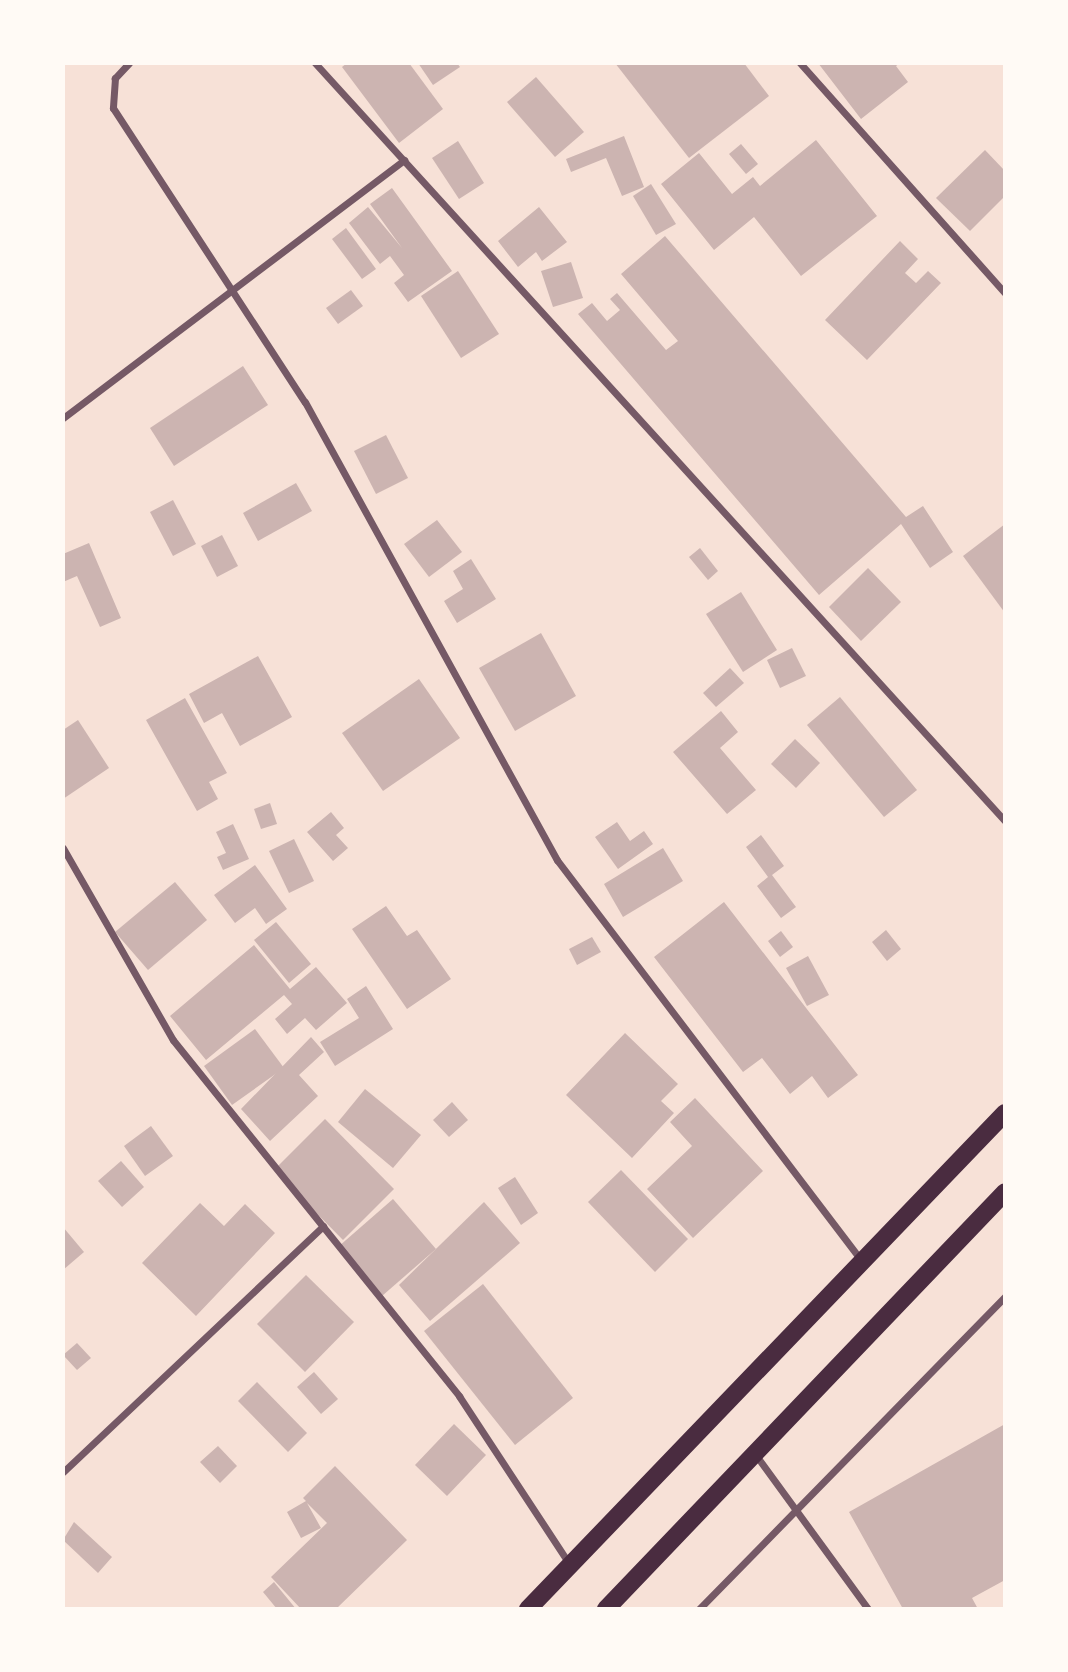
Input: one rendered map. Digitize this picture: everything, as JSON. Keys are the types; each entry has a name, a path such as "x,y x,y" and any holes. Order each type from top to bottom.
{"main road":[{"path":"528,1609 1005,1113"},
{"path":"606,1609 1005,1192"}],"street":[{"path":"129,63 115,78 113,108 305,402 557,860 862,1262"},
{"path":"315,63 1005,821"},
{"path":"800,63 1005,293"},
{"path":"63,418 232,287 404,160"},
{"path":"63,848 173,1040 459,1396 570,1565"},
{"path":"63,1472 323,1226"},
{"path":"699,1609 795,1508 1005,1297"},
{"path":"755,1453 868,1609"}],"building":[{"path":"347,63 409,63 443,109 399,143 342,67"},
{"path":"418,63 457,63 460,67 433,85"},
{"path":"615,63 744,63 769,96 689,158"},
{"path":"818,63 900,63 896,66 908,82 861,119"},
{"path":"536,77 584,132 555,157 507,102"},
{"path":"624,136 644,187 622,196 606,158 571,172 566,159"},
{"path":"816,140 877,216 801,276 754,217 714,250 661,184 699,153 732,194 753,177 760,186"},
{"path":"458,141 484,183 459,199 432,158"},
{"path":"741,144 758,164 746,174 729,154"},
{"path":"985,150 1005,171 1005,196 970,231 936,198"},
{"path":"651,184 676,224 656,235 633,196"},
{"path":"392,188 452,271 408,302 394,283 404,275 390,256 380,264 349,223 368,207 402,248 370,204"},
{"path":"539,207 567,242 542,261 536,252 518,267 498,241"},
{"path":"346,228 376,269 362,279 332,239"},
{"path":"665,236 906,517 923,506 953,552 930,568 901,524 819,595 578,314 592,303 607,321 620,310 610,299 617,293 666,350 678,341 621,274"},
{"path":"900,241 918,259 905,273 916,283 928,271 941,283 867,360 825,320"},
{"path":"571,262 583,298 553,307 541,271"},
{"path":"458,271 499,334 461,358 421,296"},
{"path":"351,290 363,306 338,324 326,308"},
{"path":"243,366 268,405 174,466 150,428"},
{"path":"386,435 408,478 376,494 354,451"},
{"path":"296,483 312,511 258,541 243,513"},
{"path":"173,500 196,544 173,556 150,512"},
{"path":"437,520 462,552 429,577 404,544"},
{"path":"1005,524 1005,613 963,556"},
{"path":"222,535 238,566 217,577 201,546"},
{"path":"89,543 121,618 100,627 77,576 63,582 63,554"},
{"path":"700,548 718,571 708,580 689,557"},
{"path":"471,559 496,599 457,623 444,601 463,589 453,571"},
{"path":"868,568 901,602 861,641 829,607"},
{"path":"741,592 777,650 743,672 706,614"},
{"path":"541,633 576,696 515,731 479,668"},
{"path":"792,648 806,676 780,688 767,660"},
{"path":"258,656 292,717 240,746 222,713 204,723 189,694"},
{"path":"730,668 744,683 716,707 703,693"},
{"path":"419,679 460,738 383,791 342,733"},
{"path":"840,697 917,790 884,817 807,725"},
{"path":"185,698 227,773 209,782 218,799 197,811 146,720"},
{"path":"721,711 738,732 720,748 756,790 727,814 673,752"},
{"path":"78,720 109,768 63,799 63,730"},
{"path":"795,739 820,763 796,788 771,764"},
{"path":"270,803 277,824 261,829 254,809"},
{"path":"331,812 344,828 336,835 348,848 333,861 307,832"},
{"path":"617,822 630,841 644,831 653,844 618,869 595,837"},
{"path":"233,824 249,859 223,870 217,857 226,853 216,832"},
{"path":"761,835 784,866 772,875 796,907 781,918 757,886 768,877 746,847"},
{"path":"294,839 314,881 289,893 269,851"},
{"path":"663,848 683,881 623,917 604,884"},
{"path":"255,865 287,909 266,924 255,908 235,923 214,895"},
{"path":"175,882 207,920 148,970 115,932"},
{"path":"724,902 858,1075 828,1098 812,1076 790,1094 762,1058 743,1072 654,957"},
{"path":"386,906 407,936 417,930 451,979 407,1009 352,929"},
{"path":"276,922 311,964 289,983 254,940"},
{"path":"886,930 901,949 887,961 872,942"},
{"path":"781,931 793,947 780,957 768,941"},
{"path":"592,937 601,952 577,965 569,949"},
{"path":"254,945 290,989 316,967 347,1003 316,1030 305,1018 287,1034 275,1019 292,1004 284,995 206,1060 170,1016"},
{"path":"808,956 829,995 807,1006 786,968"},
{"path":"366,986 393,1029 335,1066 320,1042 359,1018 347,999"},
{"path":"255,1029 284,1068 232,1105 204,1066"},
{"path":"625,1033 678,1084 661,1101 674,1113 632,1158 566,1095"},
{"path":"311,1037 324,1052 299,1075 318,1096 270,1141 241,1109"},
{"path":"365,1089 421,1135 393,1168 338,1122"},
{"path":"695,1098 763,1171 693,1238 647,1189 692,1146 670,1122"},
{"path":"452,1102 468,1120 449,1137 433,1120"},
{"path":"325,1119 394,1189 343,1240 274,1170"},
{"path":"151,1126 173,1156 145,1176 124,1146"},
{"path":"121,1161 144,1187 122,1207 98,1181"},
{"path":"621,1170 688,1239 655,1272 588,1202"},
{"path":"515,1177 538,1213 521,1225 498,1188"},
{"path":"393,1199 436,1249 382,1296 338,1247"},
{"path":"484,1202 520,1243 430,1321 399,1285"},
{"path":"200,1203 224,1226 245,1204 275,1233 196,1316 142,1263"},
{"path":"63,1227 84,1252 63,1270"},
{"path":"306,1275 354,1322 305,1372 257,1324"},
{"path":"483,1284 573,1398 515,1445 424,1331"},
{"path":"77,1343 91,1358 77,1370 63,1355"},
{"path":"314,1372 338,1399 321,1414 297,1387"},
{"path":"257,1382 307,1433 288,1452 238,1401"},
{"path":"454,1424 486,1455 447,1496 415,1465"},
{"path":"1005,1424 1005,1580 972,1598 978,1609 903,1609 849,1512"},
{"path":"218,1446 237,1466 220,1483 200,1462"},
{"path":"335,1466 407,1540 336,1609 301,1609 271,1577 327,1523 307,1503 321,1528 301,1538 287,1512 306,1501 303,1498"},
{"path":"74,1522 112,1557 98,1573 63,1540"},
{"path":"274,1582 296,1609 277,1609 263,1592"}]}
